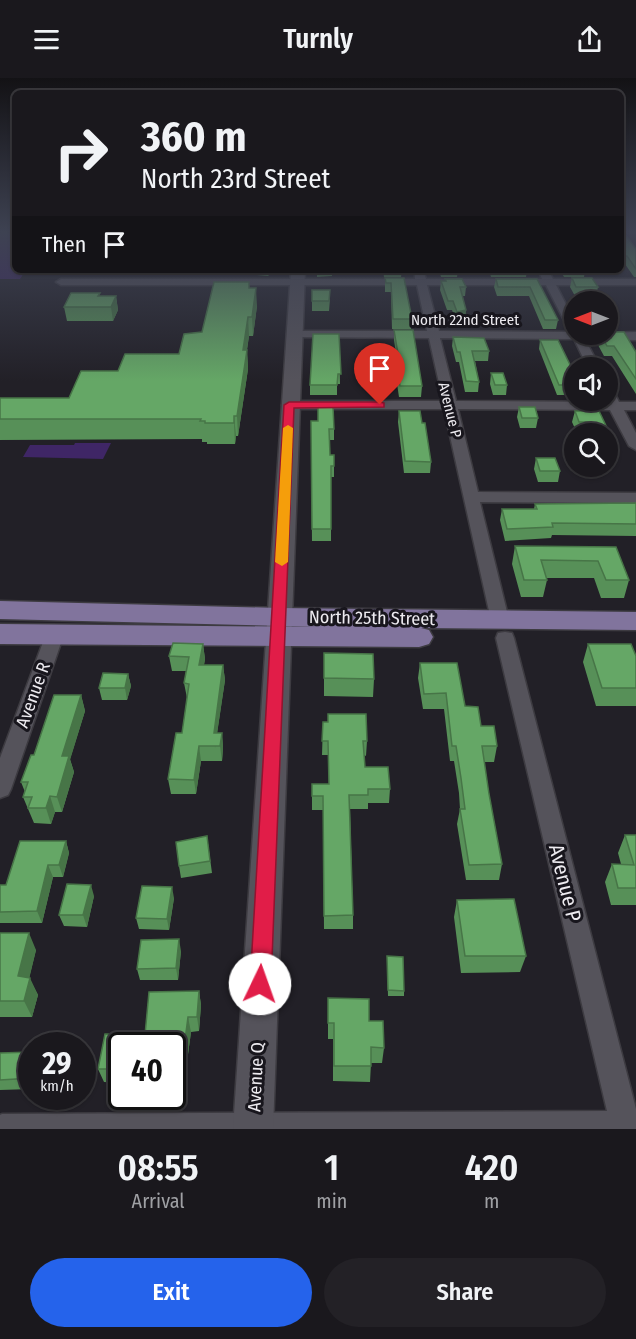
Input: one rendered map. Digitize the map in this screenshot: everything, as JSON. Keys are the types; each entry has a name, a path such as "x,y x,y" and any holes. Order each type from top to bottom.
{"main road":[{"name":"North 25th Street","path":"0,610 278,627"},
{"name":"North 25th Street","path":"0,634 278,627 502,629 636,621"},
{"name":"North 25th Street","path":"502,629 550,638 636,639"},
{"path":"550,638 570,630 636,631"}],"street":[{"name":"Avenue Q","path":"253,1128 297,283"},
{"name":"Avenue P","path":"422,283 448,405 502,629 629,1127"},
{"path":"550,283 564,310"},
{"name":"North 22nd Street","path":"293,334 564,333"},
{"name":"North 22nd Street","path":"618,335 636,336"},
{"path":"289,405 564,406"},
{"path":"618,406 636,406"},
{"path":"618,411 636,446"},
{"path":"472,497 636,498"},
{"name":"Avenue R","path":"0,789 55,634"},
{"path":"2,1129 629,1127"}],"shaded area":[{"path":"75,443 111,443 103,459 23,457 30,445 74,445"}],"building":[{"path":"214,283 249,283 249,288 256,288 252,317 248,317 243,350 247,350 234,423 205,423 205,421 200,421 201,419 0,419 0,398 69,398 81,371 118,371 125,354 179,354 184,334 202,332"},
{"path":"391,283 405,283 412,319 393,319"},
{"path":"442,283 464,283 466,287 460,287 466,310 457,312 453,301 448,301"},
{"path":"497,283 539,283 558,320 545,320 530,287 498,287"},
{"path":"574,283 595,283 598,287 576,287"},
{"path":"312,290 330,290 329,301 312,301"},
{"path":"71,293 100,293 98,296 116,296 111,307 64,307"},
{"path":"394,330 413,330 422,386 400,386 394,354 398,354"},
{"path":"618,332 624,332 636,352 636,379 614,346 607,346 618,345"},
{"path":"313,334 339,334 341,374 338,374 337,385 310,385"},
{"path":"453,337 484,338 489,351 472,351 479,382 466,381 460,352 457,352"},
{"path":"540,340 558,340 566,357 564,357 564,385 559,385"},
{"path":"491,373 503,373 507,385 495,385"},
{"path":"318,407 333,407 334,429 329,429 330,455 334,455 334,466 331,466 331,529 312,529 311,421 318,421"},
{"path":"519,407 535,407 538,418 522,418"},
{"path":"399,411 420,411 422,423 425,423 431,462 405,461"},
{"path":"575,411 599,411 605,423 589,423 579,422"},
{"path":"536,458 555,458 560,471 540,471"},
{"path":"636,503 636,524 552,523 553,527 507,529 502,509 537,509 535,504"},
{"path":"515,546 616,547 629,580 606,580 598,561 541,560 547,580 524,580"},
{"path":"173,643 203,644 199,665 223,665 214,733 222,733 220,746 199,746 194,780 168,779 176,733 182,733 189,684 184,683 189,657 169,656"},
{"path":"588,644 631,644 636,656 636,688 602,688"},
{"path":"324,653 373,654 374,679 324,678"},
{"path":"420,663 457,663 465,706 478,707 481,726 494,726 497,746 482,746 502,864 469,865 460,809 465,809 461,778 456,746 452,746 446,693 424,694"},
{"path":"103,673 128,674 125,688 99,688"},
{"path":"54,695 81,695 62,756 69,756 57,797 50,796 46,808 28,808 32,797 23,797 28,782 21,782 31,755 34,755"},
{"path":"328,714 366,714 367,741 363,741 365,767 388,767 390,789 368,789 368,795 349,795 353,915 324,916 323,796 312,796 312,784 329,784 328,741 322,741 323,722 328,722"},
{"path":"625,835 636,835 636,888 618,888 612,864 634,865"},
{"path":"207,836 210,861 179,866 176,842"},
{"path":"20,841 66,841 59,865 48,865 37,911 0,912 0,885 6,885"},
{"path":"67,884 91,885 83,915 59,915"},
{"path":"142,886 172,887 167,919 136,918"},
{"path":"514,899 526,956 465,956 457,900"},
{"path":"0,933 29,933 18,976 30,978 24,1001 0,1001"},
{"path":"179,939 176,968 137,969 141,940"},
{"path":"387,956 403,957 404,991 388,990"},
{"path":"199,991 197,1017 188,1017 186,1032 145,1032 149,992"},
{"path":"328,998 369,999 369,1021 383,1021 384,1048 371,1047 371,1066 334,1066 334,1023 328,1023"},
{"path":"105,1034 108,1034 108,1069 98,1069"},
{"path":"18,1052 18,1079 0,1080 0,1053"}],"slow traffic":[{"path":"282,562 288,428"}],"route":[{"path":"260,984 289,405 380,405"}]}
